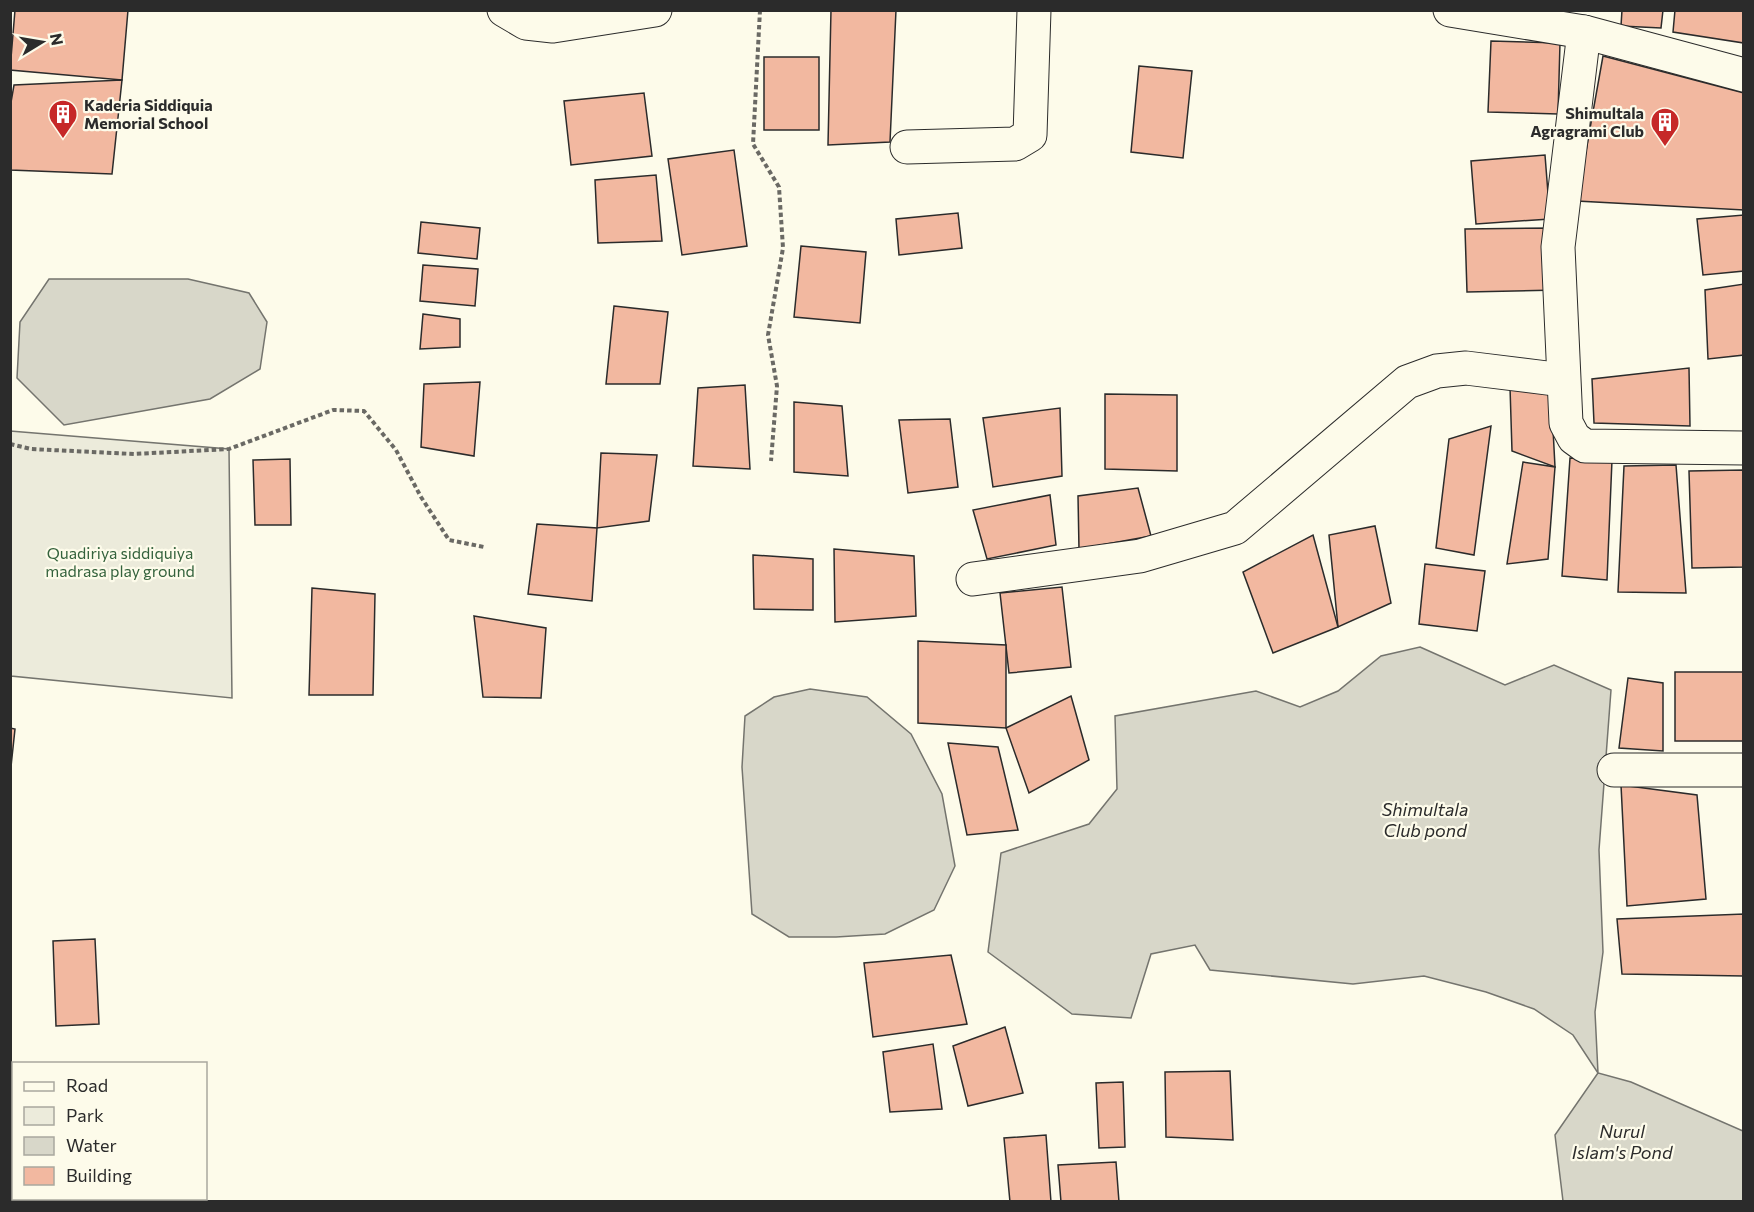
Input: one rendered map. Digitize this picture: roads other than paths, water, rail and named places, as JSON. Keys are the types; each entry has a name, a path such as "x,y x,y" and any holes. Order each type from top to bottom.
{"street":[{"path":"504,10 526,23 553,26 655,10"},
{"path":"907,147 1015,144 1030,135 1034,10"},
{"path":"1450,10 1584,32 1743,75"},
{"path":"1584,32 1558,247 1566,423 1574,438 1585,446 1743,448"},
{"path":"973,579 1140,556 1234,528 1407,382 1437,371 1466,368 1563,380"},
{"path":"1614,770 1743,770"}],"water":[{"path":"49,279 188,279 249,293 267,322 260,369 210,399 64,425 17,378 20,322"},
{"name":"Shimultala Club pond","path":"1420,647 1505,685 1554,665 1611,690 1599,850 1603,952 1595,1012 1598,1073 1573,1035 1534,1009 1486,992 1424,976 1353,984 1210,970 1195,945 1151,954 1131,1018 1072,1014 988,952 1001,853 1089,824 1117,789 1115,716 1256,691 1300,707 1338,691 1381,656"},
{"path":"810,689 867,697 911,734 942,794 955,866 934,910 885,934 789,937 752,914 742,767 745,716 774,697"},
{"name":"Nurul Islam's Pond","path":"1598,1073 1631,1082 1743,1131 1743,1201 1563,1201 1555,1135"},
{"path":"12,1120 12,1200 201,1201 11,1201 10,1121"}],"place":[{"name":"Kaderia Siddiquia Memorial School","path":"63,140"},
{"name":"Shimultala Agragrami Club","path":"1665,148"}],"park label":[{"name":"Quadiriya siddiquiya madrasa play ground","path":"120,562"}]}
